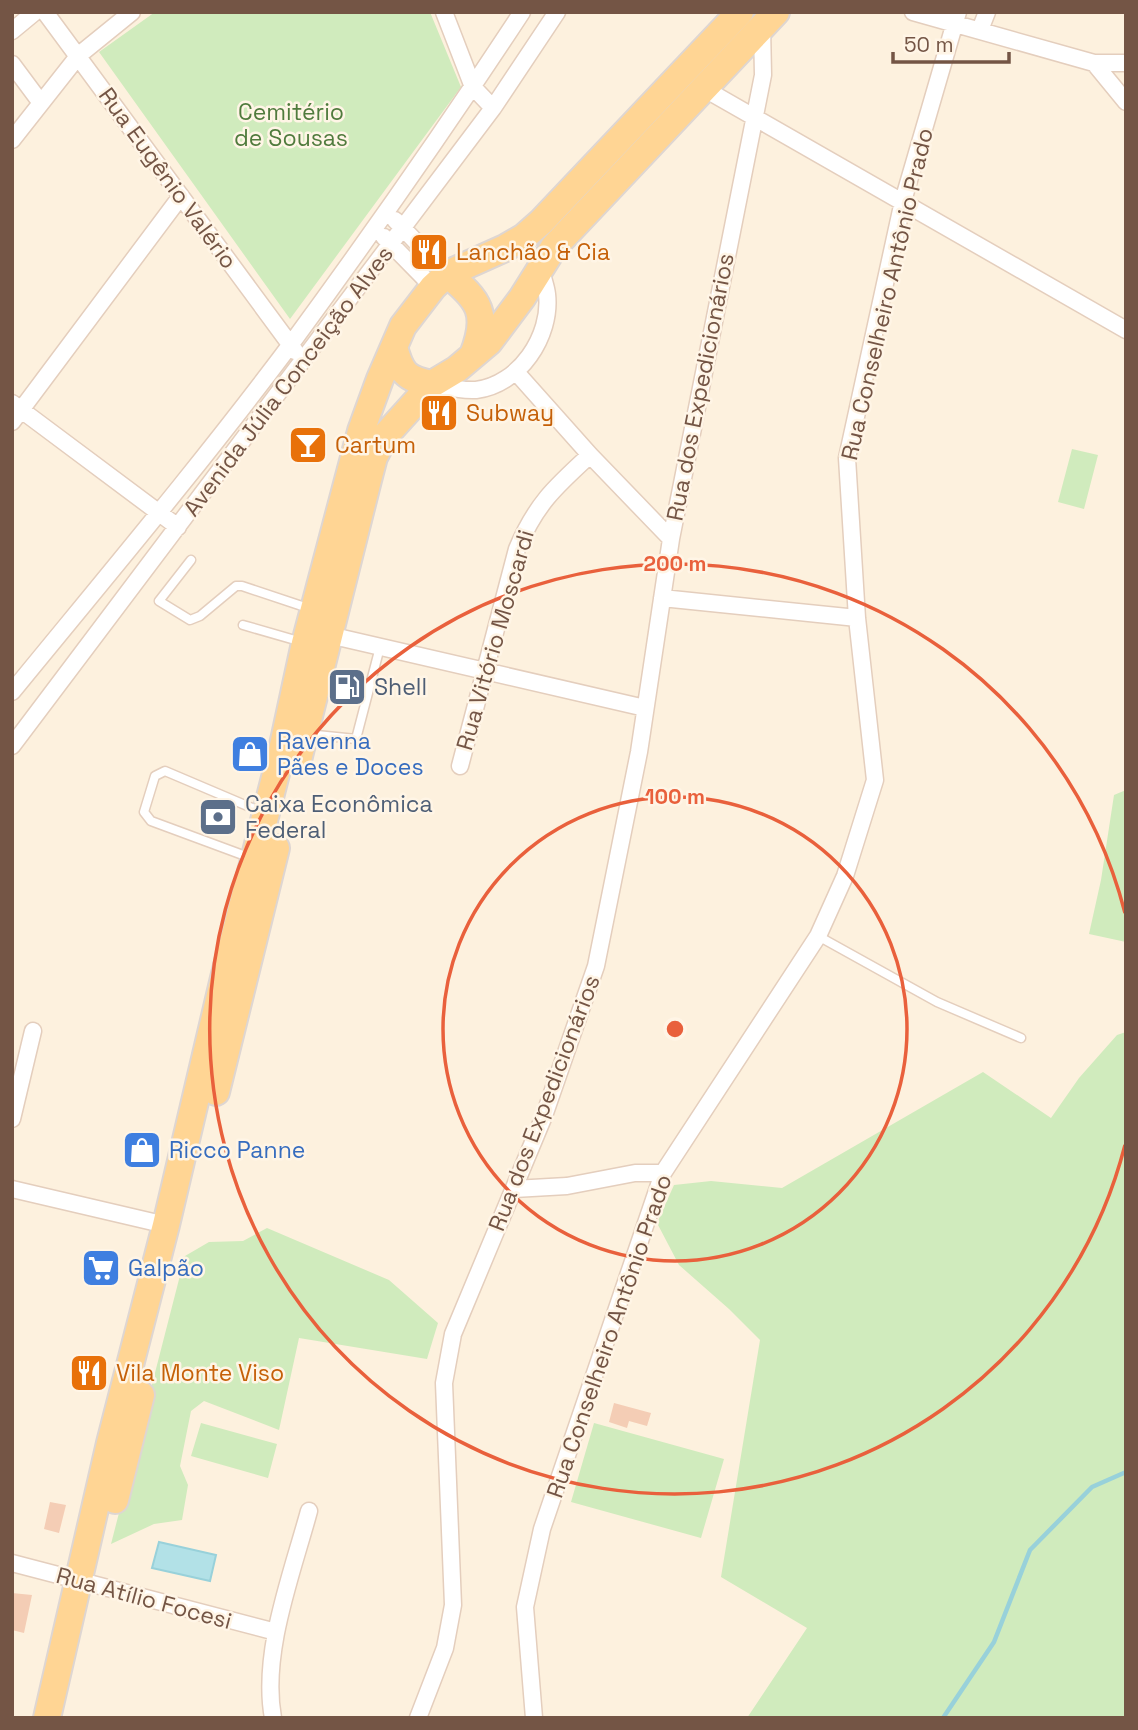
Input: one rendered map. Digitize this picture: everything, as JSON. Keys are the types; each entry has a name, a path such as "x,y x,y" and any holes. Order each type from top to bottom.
{"main road":[{"path":"47,1718 87,1583 304,733 317,639 315,610 361,432 394,347 403,326 440,280 505,248 541,222 740,12"},
{"path":"61,1718 110,1443 166,1225 254,859 317,639 374,457 385,436 432,384 473,357 504,325 540,267 572,226 769,20"},
{"path":"440,280 467,290 477,302 482,318 481,335 473,357"},
{"path":"394,347 398,365 407,376 432,384"}],"street":[{"path":"12,31 35,12"},
{"name":"Rua Eugênio Valério","path":"45,12 304,361"},
{"path":"12,140 79,55 132,12"},
{"path":"444,12 473,87 493,108"},
{"name":"Avenida Júlia Conceição Alves","path":"15,686 160,513 290,345 387,213 522,12"},
{"name":"Avenida Júlia Conceição Alves","path":"12,746 493,108 557,12"},
{"path":"913,12 956,17 980,30 1094,63 1126,63"},
{"path":"980,30 987,12"},
{"name":"Rua Conselheiro Antônio Prado","path":"534,1718 525,1607 542,1529 663,1172 818,936 845,876 875,780 857,618 847,458 903,201 956,17"},
{"name":"Rua dos Expedicionários","path":"418,1718 445,1648 453,1605 444,1383 453,1334 544,1116 596,966 639,752 671,540 763,75 769,20"},
{"path":"1094,63 1126,102"},
{"path":"12,64 41,103"},
{"path":"703,88 1126,330"},
{"path":"178,527 15,412 181,196"},
{"path":"387,213 403,228 440,280"},
{"path":"375,228 390,243 440,280"},
{"path":"432,384 478,390 516,373 534,350 545,326 547,295 540,267"},
{"path":"516,373 671,540"},
{"name":"Rua Vitório Moscardi","path":"460,766 517,549 529,520 552,491 590,455"},
{"path":"662,598 857,618"},
{"path":"317,639 381,646 645,709"},
{"path":"12,1119 33,1031"},
{"path":"514,1189 567,1186 635,1173 663,1172"},
{"path":"12,1189 166,1225"},
{"path":"273,1718 271,1681 276,1632 309,1511"},
{"name":"Rua Atílio Focesi","path":"12,1563 276,1632"}],"lane":[{"path":"191,560 159,601 190,620 200,616 236,586 315,610"},
{"path":"243,625 317,639"},
{"path":"304,733 356,739 381,646"},
{"path":"254,859 150,821 144,812 155,776 165,771 266,814"},
{"path":"818,936 937,1002 1021,1038"}],"green space":[{"name":"Cemitério de Sousas","path":"155,12 430,12 461,87 290,319 99,52"},
{"path":"1072,449 1098,455 1084,509 1058,502"},
{"path":"1126,790 1126,942 1089,934 1101,880 1114,795"},
{"path":"1126,1032 1126,1718 747,1718 807,1628 721,1577 760,1340 679,1265 657,1223 674,1185 711,1181 782,1188 983,1072 1051,1118 1079,1078 1117,1035"},
{"path":"267,1228 389,1280 438,1323 427,1359 299,1338 279,1430 204,1401 191,1411 180,1466 188,1485 182,1520 154,1524 111,1544 185,1256 209,1242 243,1241"},
{"path":"201,1423 277,1444 268,1478 191,1456"},
{"path":"594,1423 724,1459 701,1538 571,1502"}],"water":[{"path":"159,1542 216,1555 210,1581 152,1568"}],"building":[{"path":"614,1403 651,1413 647,1426 629,1421 627,1428 609,1422"},
{"path":"50,1502 66,1505 59,1533 44,1529"},
{"path":"12,1593 32,1595 24,1633 12,1630"}],"waterway":[{"path":"943,1718 994,1642 1030,1550 1092,1487 1126,1472"}],"place":[{"name":"Lanchão & Cia","path":"429,252"},
{"name":"Subway","path":"439,413"},
{"name":"Cartum","path":"308,445"},
{"name":"Shell","path":"347,687"},
{"name":"Ravenna Pães e Doces","path":"250,754"},
{"name":"Caixa Econômica Federal","path":"218,817"},
{"name":"Ricco Panne","path":"142,1150"},
{"name":"Galpão","path":"101,1268"},
{"name":"Vila Monte Viso","path":"89,1373"}]}
